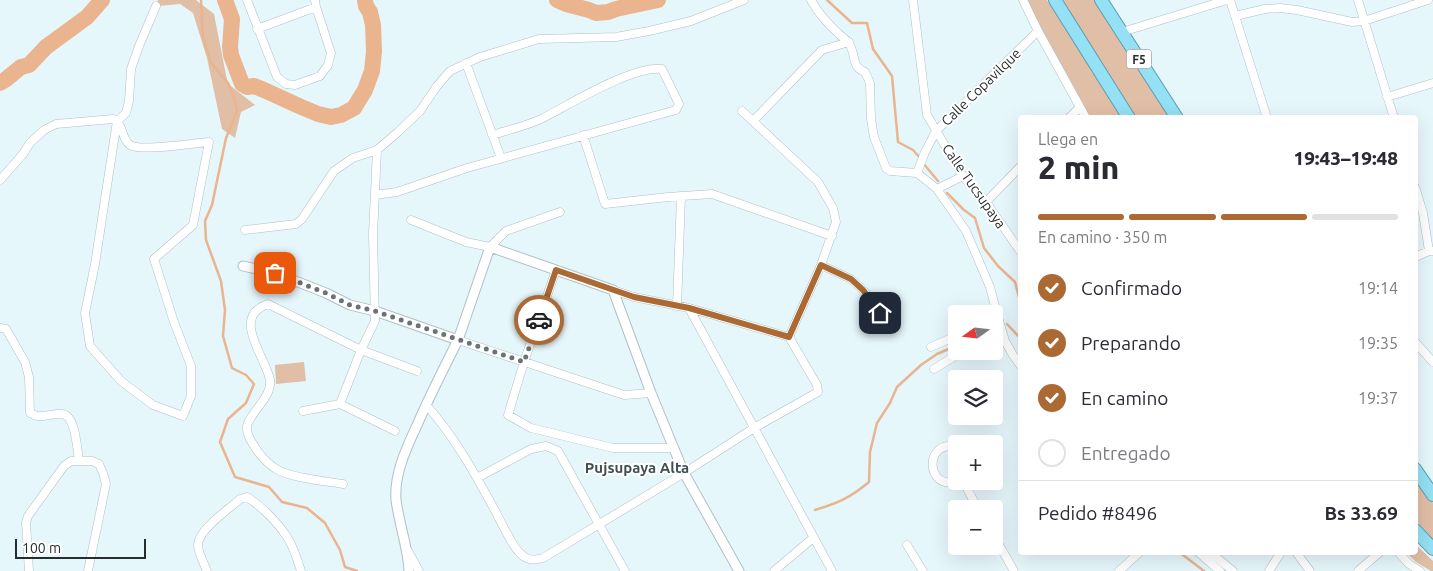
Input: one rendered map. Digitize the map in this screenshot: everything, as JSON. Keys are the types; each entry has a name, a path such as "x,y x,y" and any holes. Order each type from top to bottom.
{"highway":[{"path":"1055,0 1127,115"},
{"name":"F5","path":"1101,0 1175,115"},
{"path":"1418,473 1433,495"},
{"path":"1418,533 1433,549"}],"street":[{"path":"247,0 257,29 277,78 286,84 295,85 320,76 328,65 330,53 316,3 257,29"},
{"path":"245,230 296,224 302,219 334,171 353,158 377,150 420,111 450,71 466,63 539,39 616,37 657,29 691,21 744,0"},
{"path":"811,0 839,35 849,42 856,66 859,70 865,72 870,83 871,119 874,137 886,168 890,171 918,170 937,190 966,231 990,287 993,305"},
{"name":"Calle Tucsupaya","path":"913,0 927,115 963,176 986,202 1018,248"},
{"path":"1023,0 1084,115"},
{"path":"1122,32 1229,0 1266,115"},
{"path":"1358,0 1393,115"},
{"path":"1235,16 1265,9 1280,8 1352,22 1428,0"},
{"path":"0,180 30,143 44,130 56,124 113,119 117,121 126,140 136,148 209,142 193,226 154,259 190,366 191,396 183,416 153,405 122,381 90,346 85,313 95,264 117,121 126,113 129,100 131,69 138,46 156,6"},
{"name":"Calle Copavilque","path":"918,170 936,131 1038,31"},
{"path":"753,121 822,50 849,42"},
{"path":"466,63 501,158"},
{"path":"375,195 397,192 501,158 676,110 680,104 662,69 655,68 620,78 538,120 492,135"},
{"path":"1388,97 1433,83"},
{"path":"1072,115 1080,107"},
{"path":"742,111 818,182 835,215 836,222 832,236 789,337"},
{"path":"583,135 605,204 712,194 832,236"},
{"path":"340,404 361,350 375,321 373,234 377,150"},
{"path":"986,202 1018,169"},
{"path":"937,190 963,176"},
{"path":"677,306 681,196"},
{"path":"1418,197 1431,251 1418,256"},
{"path":"409,571 407,548 396,499 397,483 404,457 426,405 458,340 490,246 506,231 560,212"},
{"path":"411,220 466,242 490,246 634,297 689,308 789,337 817,385 818,392 754,428 684,473 543,558 530,560 518,551 477,478 439,420 426,405"},
{"path":"821,265 851,279 863,290 880,313"},
{"path":"243,266 275,273 326,293 350,305 375,311 624,396 652,393"},
{"path":"556,270 508,415 531,428 613,448 674,448"},
{"path":"613,290 684,473 739,571"},
{"path":"343,484 288,474 276,469 258,453 248,435 247,424 267,393 270,381 250,325 253,314 258,307 268,304 361,350 416,371"},
{"path":"689,308 832,571"},
{"path":"0,328 6,329 25,362 29,377 30,413 38,417 66,415 74,428 79,461"},
{"path":"1004,338 1018,361"},
{"path":"931,347 948,340"},
{"path":"1418,345 1433,362"},
{"path":"934,370 950,360"},
{"path":"303,411 340,404 395,431"},
{"path":"477,478 531,449 546,446 558,451 625,571"},
{"path":"948,446 941,449 933,458 932,464 936,476 940,480 948,482"},
{"path":"29,571 26,524 28,516 64,466 71,461 92,460 99,464 106,484 88,571"},
{"path":"207,571 198,547 198,541 204,530 240,499 247,498 257,503 285,533 291,543 301,571"},
{"path":"774,571 813,538"},
{"path":"907,545 923,571"},
{"path":"407,548 419,571"},
{"path":"1003,552 1014,571"},
{"path":"1120,571 1137,555"},
{"path":"1201,555 1220,571"},
{"path":"1214,555 1233,571"},
{"path":"1269,571 1280,555"},
{"path":"1298,555 1310,571"},
{"path":"1358,571 1377,555"},
{"path":"1401,555 1409,564 1420,571"}],"shaded area":[{"path":"158,0 196,0 214,14 227,80 231,86 255,105 241,112 235,138 222,129 207,58 193,13 180,4 158,6"},
{"path":"1026,0 1047,0 1121,115 1089,115 1042,33"},
{"path":"1063,0 1094,0 1168,115 1135,115"},
{"path":"304,362 306,381 276,384 275,365"},
{"path":"1418,482 1433,503 1433,540 1418,523"},
{"path":"1418,547 1433,561 1433,571 1431,571 1416,562 1409,555 1418,555"}],"waterway":[{"path":"0,83 21,67 29,65 46,47 87,17 102,0"},
{"path":"201,0 203,37 211,63 228,83 237,111 226,138 212,205 205,221 206,240 221,281 225,310 223,336 232,368 246,375 254,384 246,403 228,419 220,442 235,477 269,487 282,502 307,508 325,523 340,550 345,567 357,571"},
{"path":"225,0 232,19 231,55 242,84 247,87 254,86 318,114 331,117 341,115 354,108 365,90 372,71 374,51 373,25 365,0"},
{"path":"557,0 596,13 658,0"},
{"path":"827,0 852,23 867,23 873,49 892,76 898,142 913,150 920,158"},
{"path":"923,163 938,181"},
{"path":"947,193 975,218 984,248 998,266 1015,282 1018,293"},
{"path":"1007,324 1018,336"},
{"path":"815,510 844,499 869,482 870,452 877,423 890,403 897,387 921,365 937,354 948,349"},
{"path":"1183,555 1204,571"}],"way so far":[{"path":"275,273 326,293 350,305 375,311 524,362 539,320"}],"district":[{"name":"Pujsupaya Alta","path":"637,467"}],"route":[{"path":"539,320 556,270 634,297 689,308 789,337 821,265 851,279 863,290 880,313"}]}
